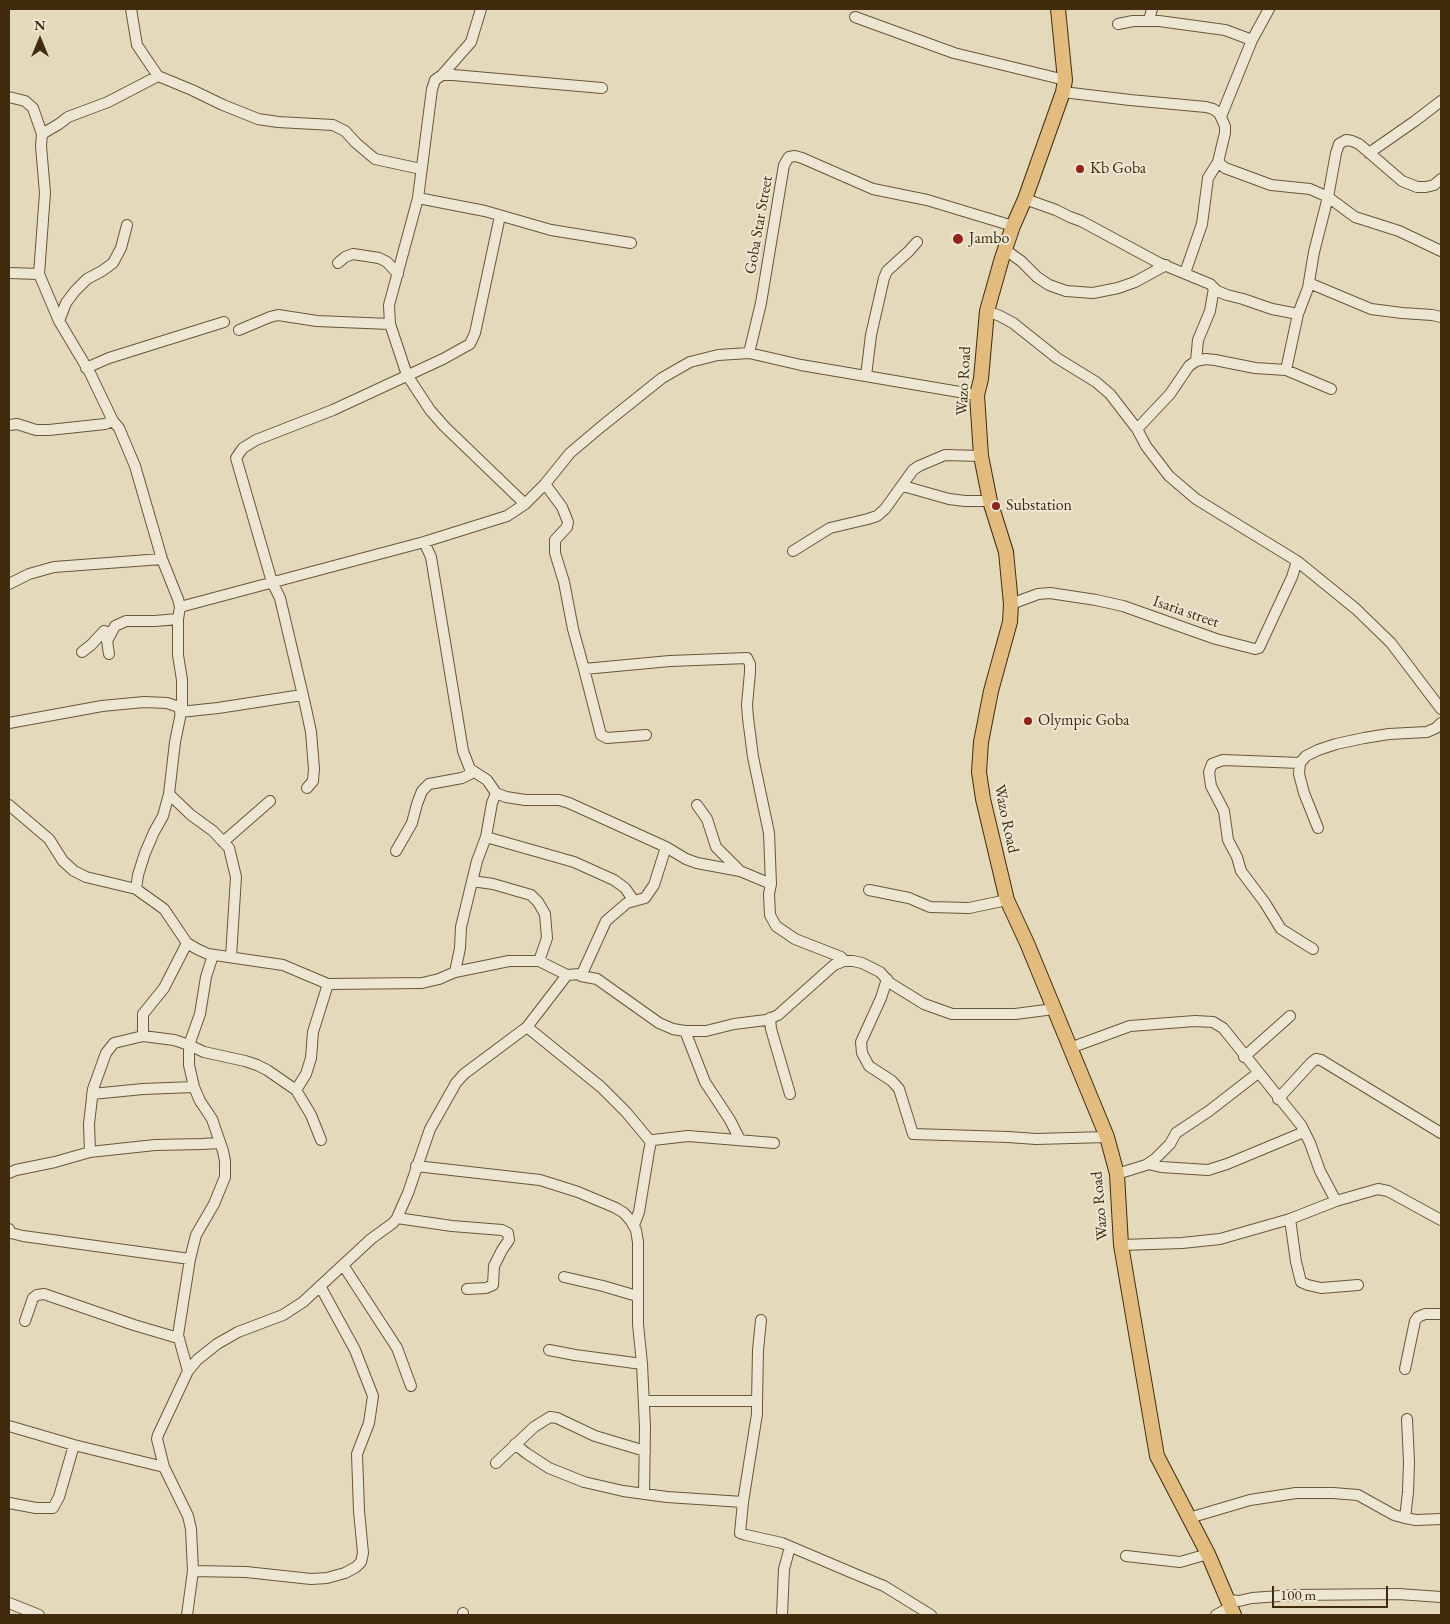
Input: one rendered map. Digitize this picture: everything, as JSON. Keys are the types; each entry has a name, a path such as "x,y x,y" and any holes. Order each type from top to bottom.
{"main road":[{"name":"Wazo Road","path":"1058,9 1064,86 1025,200 1004,249 987,311 978,395 981,456 990,501 1006,552 1011,604 1010,622 991,691 981,742 979,772 983,799 1007,900 1027,943 1107,1138 1117,1174 1121,1245 1157,1456 1208,1554 1231,1607"}],"street":[{"path":"131,9 137,45 158,76 192,90 223,106 258,118 278,122 333,125 345,131 375,159 422,169"},
{"path":"481,9 471,42 442,75 435,80 432,89 418,198 390,305 390,324 407,375 430,410 444,426 525,504"},
{"path":"1149,20 1152,9"},
{"path":"1218,114 1222,114 1252,40 1268,9"},
{"path":"855,17 954,53 1064,86 1206,106 1218,114 1225,126 1225,133 1218,162 1208,178 1202,224 1185,274"},
{"path":"1118,24 1149,20 1225,30 1252,40"},
{"path":"442,75 602,88"},
{"path":"42,134 68,117 108,102 158,76"},
{"path":"9,97 25,101 33,108 42,134 41,146 45,193 39,274 58,321 118,428 135,466 162,559 180,607 178,655 182,680 181,710 169,794 163,816 145,853 136,889"},
{"path":"1369,153 1416,121 1441,101"},
{"path":"1286,370 1298,314 1309,284 1314,252 1339,144 1346,140 1352,141 1402,181 1417,187 1439,184"},
{"name":"Goba Star Street","path":"749,353 761,303 784,165 789,157 802,158 873,190 927,200 1013,226"},
{"path":"1218,162 1225,168 1271,185 1310,189 1328,197 1355,217 1399,232 1441,251"},
{"path":"418,198 485,212 551,230 631,243"},
{"path":"1025,200 1056,210 1081,221 1166,266 1210,284 1226,295 1272,309 1298,314"},
{"path":"307,788 313,781 314,769 311,732 280,598 272,582 236,458 242,448 256,440 333,410 470,344 475,333 500,216"},
{"path":"58,321 66,304 87,279 102,271 113,262 121,248 127,225"},
{"path":"866,376 871,335 884,278 887,271 910,251 917,242"},
{"path":"1004,249 1021,261 1037,277 1049,285 1066,292 1093,293 1118,288 1135,282 1166,266"},
{"path":"338,263 345,257 353,254 379,258 387,262 398,274"},
{"path":"9,273 39,274"},
{"path":"1309,284 1371,308 1441,317"},
{"path":"1196,361 1198,340 1210,311 1214,288"},
{"path":"987,311 1013,323 1057,358 1096,382 1110,394 1137,429 1146,446 1168,476 1196,499 1297,561 1378,629 1405,660 1441,709"},
{"path":"239,330 278,315 317,321 390,324"},
{"path":"86,368 109,358 224,322"},
{"path":"180,607 424,542 507,516 525,504 545,484 570,453 662,378 690,362 718,355 749,353 802,365 978,395"},
{"path":"1137,429 1170,394 1190,366 1196,361 1206,359 1255,368 1286,370 1331,389"},
{"path":"9,425 17,424 36,430 49,430 104,424 113,421"},
{"path":"793,551 830,528 877,516 903,486 913,470 919,466 945,455 981,456"},
{"path":"545,484 562,507 568,522 567,528 555,540 555,553 564,582 573,629 600,735 607,738 646,735"},
{"path":"903,486 965,502 990,501"},
{"path":"424,542 431,557 463,750 470,769 487,780 496,793 506,797 525,800 559,800 569,803 666,847 686,859 697,863 716,865 740,871 772,884"},
{"path":"9,584 29,574 54,567 162,559"},
{"name":"Isaria street","path":"1011,604 1038,594 1050,593 1096,600 1123,606 1216,639 1255,649 1259,648 1292,577 1297,561"},
{"path":"109,654 107,640 115,626 126,621 178,619"},
{"path":"82,652 104,631 111,633"},
{"path":"584,670 662,662 747,658 750,664 747,704 748,718 753,757 768,833 772,884 769,894 770,915 776,926 795,939 841,957 844,961"},
{"path":"9,723 102,706 144,702 167,703 181,710 218,708 302,695"},
{"path":"1318,828 1304,793 1299,774 1300,763 1306,756 1336,744 1389,734 1427,732 1441,723"},
{"path":"1300,763 1223,760 1212,764 1209,772 1212,786 1224,811 1228,840 1237,857 1241,872 1260,896 1281,929 1313,949"},
{"path":"396,851 412,823 422,791 429,784 462,778 474,772"},
{"path":"454,972 460,948 461,926 472,880 486,837 492,803 496,793"},
{"path":"169,794 191,815 214,830 229,848 236,877 231,957"},
{"path":"223,842 270,801"},
{"path":"9,805 49,839 63,860 74,871 86,877 136,889 164,909 187,943 208,954 283,965 328,984 422,983 439,979 454,972 509,961 539,961 567,975 580,974 580,976 597,979 660,1023 686,1031 706,1031 778,1015 834,965 852,960 880,972 890,983 924,1004 952,1014 1015,1014 1054,1009"},
{"path":"697,805 707,819 716,847 740,871"},
{"path":"486,837 574,862 614,880 625,888 634,901"},
{"path":"580,976 606,921 627,903 645,898 654,885 666,847"},
{"path":"472,880 531,895 538,902 545,914 547,938 539,961"},
{"path":"869,890 909,898 930,907 969,908 1007,900"},
{"path":"142,1036 143,1014 164,988 187,943"},
{"path":"188,1371 178,1338 190,1259 196,1235 214,1204 225,1179 225,1161 220,1143 212,1119 200,1101 194,1087 189,1065 189,1045 200,1014 207,972 213,955"},
{"path":"187,1615 193,1571 193,1545 190,1522 164,1467 158,1448 158,1435 188,1371 196,1360 217,1344 238,1332 283,1314 303,1302 397,1218 408,1193 430,1129 456,1083 464,1074 527,1028 567,975"},
{"path":"887,979 861,1042 862,1053 869,1066 892,1081 899,1089 913,1134 1036,1139 1107,1138"},
{"path":"296,1090 306,1074 311,1058 313,1032 328,984"},
{"path":"1244,1057 1290,1016"},
{"path":"770,1018 771,1029 790,1094"},
{"path":"1070,1048 1130,1026 1194,1021 1213,1022 1222,1028 1301,1126 1320,1171 1336,1201"},
{"path":"527,1028 601,1087 626,1112 651,1142 639,1212 634,1225"},
{"path":"686,1031 705,1082 730,1120 740,1140"},
{"path":"90,1152 89,1124 92,1094 99,1068 106,1053 114,1043 142,1036 174,1040 204,1052 245,1061 267,1070 296,1090 311,1115 322,1140"},
{"path":"1278,1099 1311,1062 1316,1059 1321,1060 1441,1133"},
{"path":"1117,1174 1148,1164 1162,1154 1176,1134 1258,1073"},
{"path":"92,1094 194,1087"},
{"path":"1148,1164 1161,1167 1208,1170 1304,1132"},
{"path":"651,1142 657,1139 688,1136 774,1142"},
{"path":"9,1173 90,1152 155,1145 220,1143"},
{"path":"416,1166 540,1180 578,1192 616,1208 624,1213 634,1225 638,1242 638,1324 644,1401 644,1494"},
{"path":"1121,1245 1220,1240 1290,1219 1336,1201 1378,1189 1388,1191 1441,1220"},
{"path":"397,1218 452,1226 502,1230 508,1233 509,1240 494,1266 493,1285 486,1288 467,1289"},
{"path":"1290,1219 1301,1282 1321,1288 1358,1285"},
{"path":"9,1229 11,1233 23,1236 190,1259"},
{"path":"343,1265 397,1348 411,1386"},
{"path":"564,1277 637,1296"},
{"path":"193,1571 246,1572 311,1579 327,1578 345,1573 361,1562 364,1553 359,1511 357,1454 370,1420 373,1396 355,1350 320,1286"},
{"path":"25,1321 33,1298 37,1294 44,1294 178,1338"},
{"path":"1405,1370 1415,1321 1418,1317 1425,1314 1441,1314"},
{"path":"761,1320 758,1350 757,1414 740,1533 790,1547 884,1586 931,1615"},
{"path":"549,1350 642,1364"},
{"path":"644,1401 753,1401 757,1404"},
{"path":"496,1463 534,1427 550,1417 557,1418 595,1436 645,1451"},
{"path":"1405,1518 1408,1492 1407,1419"},
{"path":"9,1426 74,1445 164,1467"},
{"path":"515,1444 549,1468 572,1479 644,1494 743,1502"},
{"path":"9,1503 36,1508 53,1508 59,1497 74,1445"},
{"path":"1189,1518 1250,1500 1296,1493 1358,1495 1394,1515 1416,1520 1441,1518"},
{"path":"782,1615 784,1569 790,1547"},
{"path":"1126,1556 1180,1562 1208,1554"},
{"path":"1216,1615 1239,1601 1252,1598 1294,1595 1389,1594 1441,1596"},
{"path":"9,1603 39,1615"}],"place":[{"name":"Kb Goba","path":"1080,169"},
{"name":"Jambo","path":"958,239"},
{"name":"Substation","path":"996,506"},
{"name":"Olympic Goba","path":"1028,721"}]}
